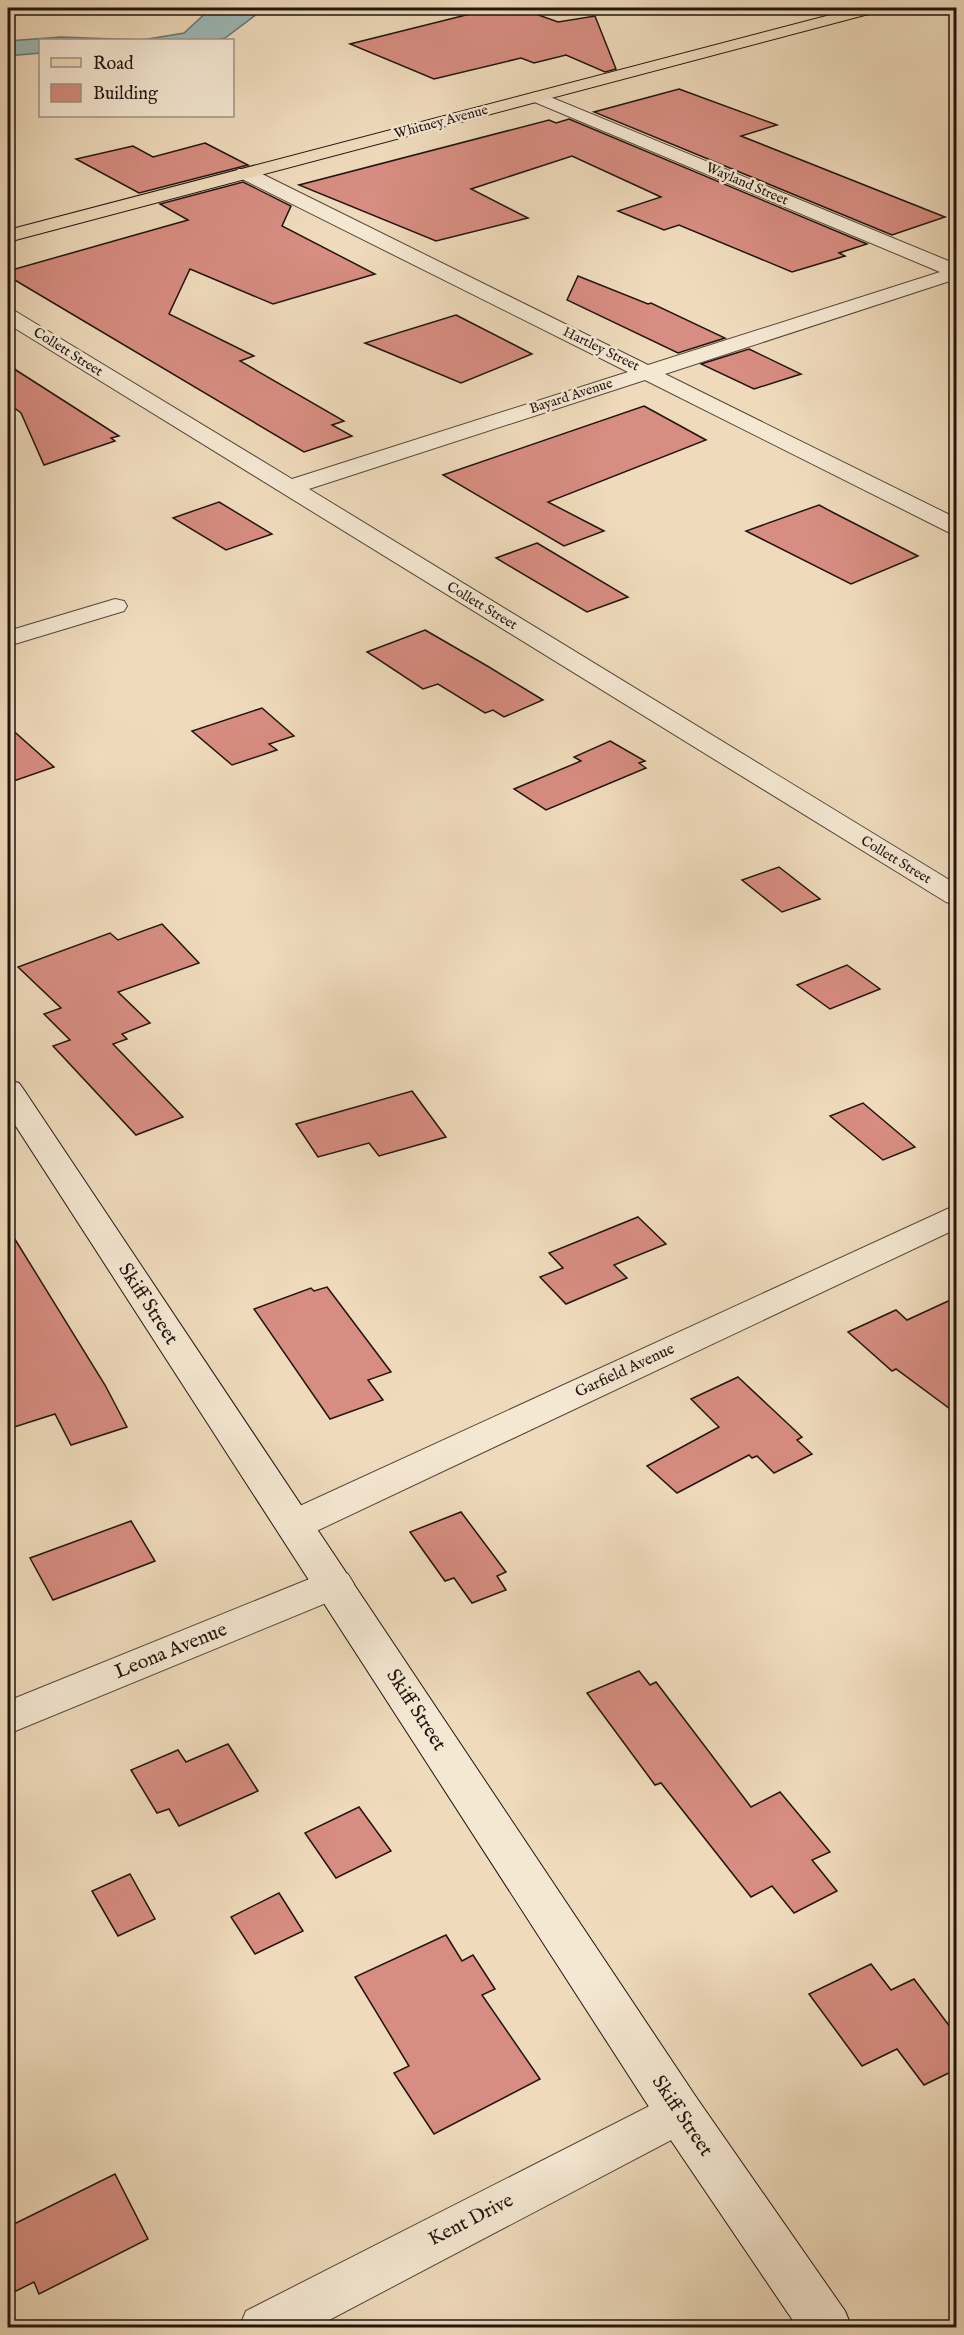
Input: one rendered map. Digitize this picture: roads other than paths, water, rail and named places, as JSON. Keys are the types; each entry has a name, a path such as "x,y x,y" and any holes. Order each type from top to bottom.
{"main road":[{"name":"Whitney Avenue","path":"8,236 874,8"}],"street":[{"name":"Wayland Street","path":"538,97 957,272"},
{"name":"Hartley Street","path":"245,173 957,527"},
{"name":"Bayard Avenue","path":"289,488 957,272"},
{"name":"Collett Street","path":"8,315 957,896"},
{"path":"8,639 115,606"},
{"name":"Skiff Street","path":"8,1090 679,2112 827,2328"},
{"name":"Garfield Avenue","path":"294,1525 957,1216"},
{"name":"Leona Avenue","path":"8,1718 334,1584"},
{"name":"Kent Drive","path":"264,2328 679,2112"}],"water":[{"path":"211,8 265,8 225,38 148,39 184,33"},
{"path":"61,37 115,39 39,39 39,53 8,56 8,41"}]}
